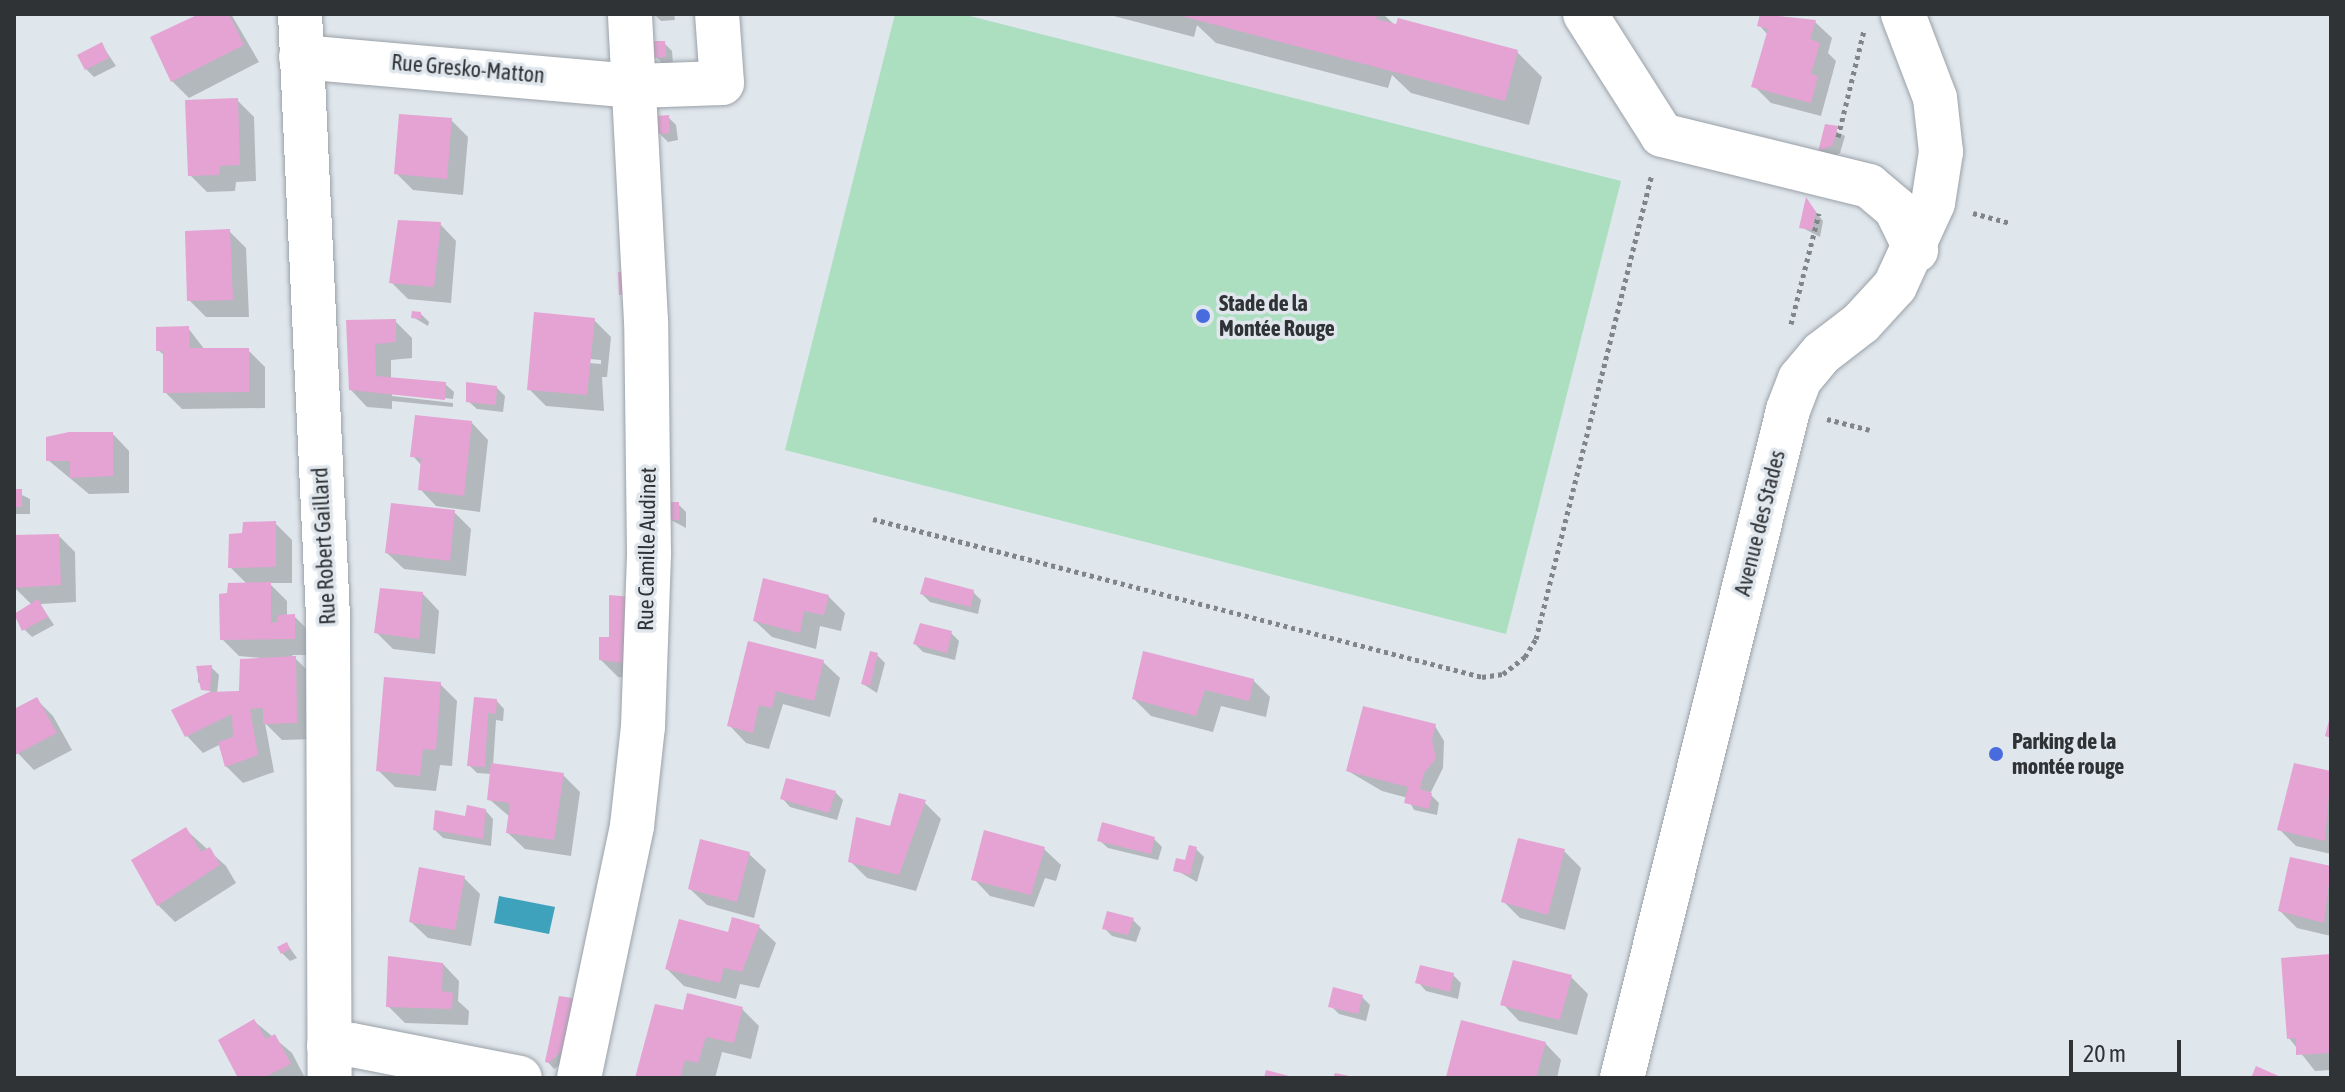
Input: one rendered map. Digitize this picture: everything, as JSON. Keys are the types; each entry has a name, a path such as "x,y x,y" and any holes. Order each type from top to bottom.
{"street":[{"name":"Rue Robert Gaillard","path":"300,14 328,617 329,1062"},
{"name":"Rue Camille Audinet","path":"579,1078 632,826 643,727 649,553 635,86 630,14"},
{"name":"Rue Gresko-Matton","path":"301,57 635,86 722,83 717,14"},
{"path":"1585,14 1662,135 1869,186 1889,202 1916,250"},
{"name":"Avenue des Stades","path":"1622,1078 1788,410 1800,379 1878,305 1916,250 1933,203 1941,152 1935,98 1903,14"},
{"path":"329,1062 352,1045 520,1078"}],"path":[{"path":"1790,329 1868,14"},
{"path":"873,519 1482,677 1503,674 1525,657 1536,639 1662,135"},
{"path":"1788,410 1870,430"}],"green space":[{"name":"Stade de la Montée Rouge","path":"895,14 962,14 1621,181 1506,634 785,450"}],"water":[{"path":"499,896 555,907 549,934 494,923"}],"building":[{"path":"199,14 229,14 244,45 171,82 150,37"},
{"path":"1174,14 1378,14 1376,19 1396,24 1398,18 1518,50 1505,101"},
{"path":"1760,14 1816,20 1810,39 1820,43 1811,74 1818,76 1811,103 1751,87 1768,29 1757,26"},
{"path":"653,41 665,41 666,57 654,58"},
{"path":"102,42 109,58 85,70 77,55"},
{"path":"238,98 240,165 220,166 219,175 188,176 185,100"},
{"path":"399,114 452,118 447,179 394,174"},
{"path":"669,115 670,133 658,134 657,116"},
{"path":"1825,124 1838,126 1833,145 1818,152"},
{"path":"1806,197 1816,212 1812,230 1799,228"},
{"path":"398,220 441,222 434,287 389,283"},
{"path":"230,229 233,300 187,301 185,231"},
{"path":"633,271 634,294 619,295 618,272"},
{"path":"412,311 421,312 421,319 411,318"},
{"path":"534,312 595,318 587,395 527,390"},
{"path":"396,319 396,342 375,344 376,376 446,382 445,400 349,390 346,320"},
{"path":"189,326 189,348 249,348 249,392 163,393 163,351 156,351 156,327"},
{"path":"466,382 497,386 496,405 466,402"},
{"path":"415,415 472,421 464,496 418,490 421,458 410,457"},
{"path":"69,432 113,432 113,476 70,478 70,461 46,461 46,437"},
{"path":"14,489 22,489 22,507 14,507"},
{"path":"670,502 679,502 679,520 669,520"},
{"path":"391,503 455,510 450,561 385,553"},
{"path":"276,521 276,567 228,568 229,534 242,533 243,522"},
{"path":"59,534 61,585 14,588 14,535"},
{"path":"925,577 974,590 971,607 920,594"},
{"path":"763,578 829,595 824,615 804,611 800,633 753,621"},
{"path":"271,582 271,623 277,622 278,615 295,614 295,639 220,640 219,594 227,593 228,583"},
{"path":"380,588 423,592 419,639 374,633"},
{"path":"609,595 632,597 632,664 599,660 599,637 609,637"},
{"path":"38,599 48,617 22,631 14,614"},
{"path":"920,623 952,631 947,653 913,644"},
{"path":"748,641 824,660 814,701 776,691 772,708 759,705 753,733 727,726"},
{"path":"870,651 878,653 870,686 861,684"},
{"path":"1143,651 1254,679 1249,701 1205,690 1196,716 1132,699"},
{"path":"296,656 297,723 263,724 263,708 250,709 258,755 225,767 218,742 233,737 232,714 185,737 171,710 209,692 239,691 240,659"},
{"path":"212,665 210,691 201,690 196,666"},
{"path":"384,677 441,682 436,750 423,749 420,776 376,771"},
{"path":"37,697 57,733 15,755 14,709"},
{"path":"474,697 497,699 496,714 488,713 485,767 467,766"},
{"path":"1363,706 1436,724 1432,740 1436,759 1424,773 1420,789 1432,793 1429,809 1404,803 1408,787 1346,771"},
{"path":"2331,717 2331,738 2325,736"},
{"path":"491,763 564,773 554,840 506,833 510,803 487,800"},
{"path":"2294,763 2331,771 2325,841 2277,830"},
{"path":"786,778 836,791 829,813 780,799"},
{"path":"899,793 926,800 899,875 848,862 856,817 890,826"},
{"path":"467,805 486,809 483,839 433,830 435,810 465,816"},
{"path":"1102,822 1155,837 1151,854 1097,841"},
{"path":"186,827 201,852 210,847 220,865 157,906 131,860"},
{"path":"984,830 1045,847 1031,895 971,880"},
{"path":"1518,838 1565,849 1548,915 1501,902"},
{"path":"700,839 750,852 737,902 688,889"},
{"path":"1189,845 1197,847 1190,875 1173,871 1176,858 1185,860"},
{"path":"2290,857 2331,866 2324,923 2278,911"},
{"path":"419,867 465,876 455,930 409,922"},
{"path":"1107,911 1134,918 1128,935 1102,929"},
{"path":"732,917 760,925 742,972 724,968 720,983 665,969 679,919 728,932"},
{"path":"287,942 290,949 281,954 277,947"},
{"path":"2331,954 2331,1053 2296,1055 2296,1038 2287,1039 2281,958"},
{"path":"388,956 443,963 442,991 453,993 452,1009 386,1007"},
{"path":"1513,960 1572,975 1560,1020 1500,1005"},
{"path":"1420,965 1454,973 1450,992 1415,983"},
{"path":"1333,987 1363,995 1358,1014 1328,1007"},
{"path":"687,993 743,1007 734,1043 706,1037 698,1063 685,1060 680,1078 635,1078 655,1004 683,1010"},
{"path":"559,996 579,999 569,1044 549,1063 545,1062"},
{"path":"254,1019 266,1039 275,1034 291,1064 263,1078 238,1078 218,1040"},
{"path":"1461,1020 1546,1042 1536,1078 1446,1077"},
{"path":"2256,1066 2283,1078 2251,1078"},
{"path":"1266,1070 1293,1077 1293,1078 1264,1078"},
{"path":"1335,1073 1354,1077 1333,1078"}],"place":[{"name":"Stade de la Montée Rouge","path":"1203,316"},
{"name":"Parking de la montée rouge","path":"1996,754"}]}
